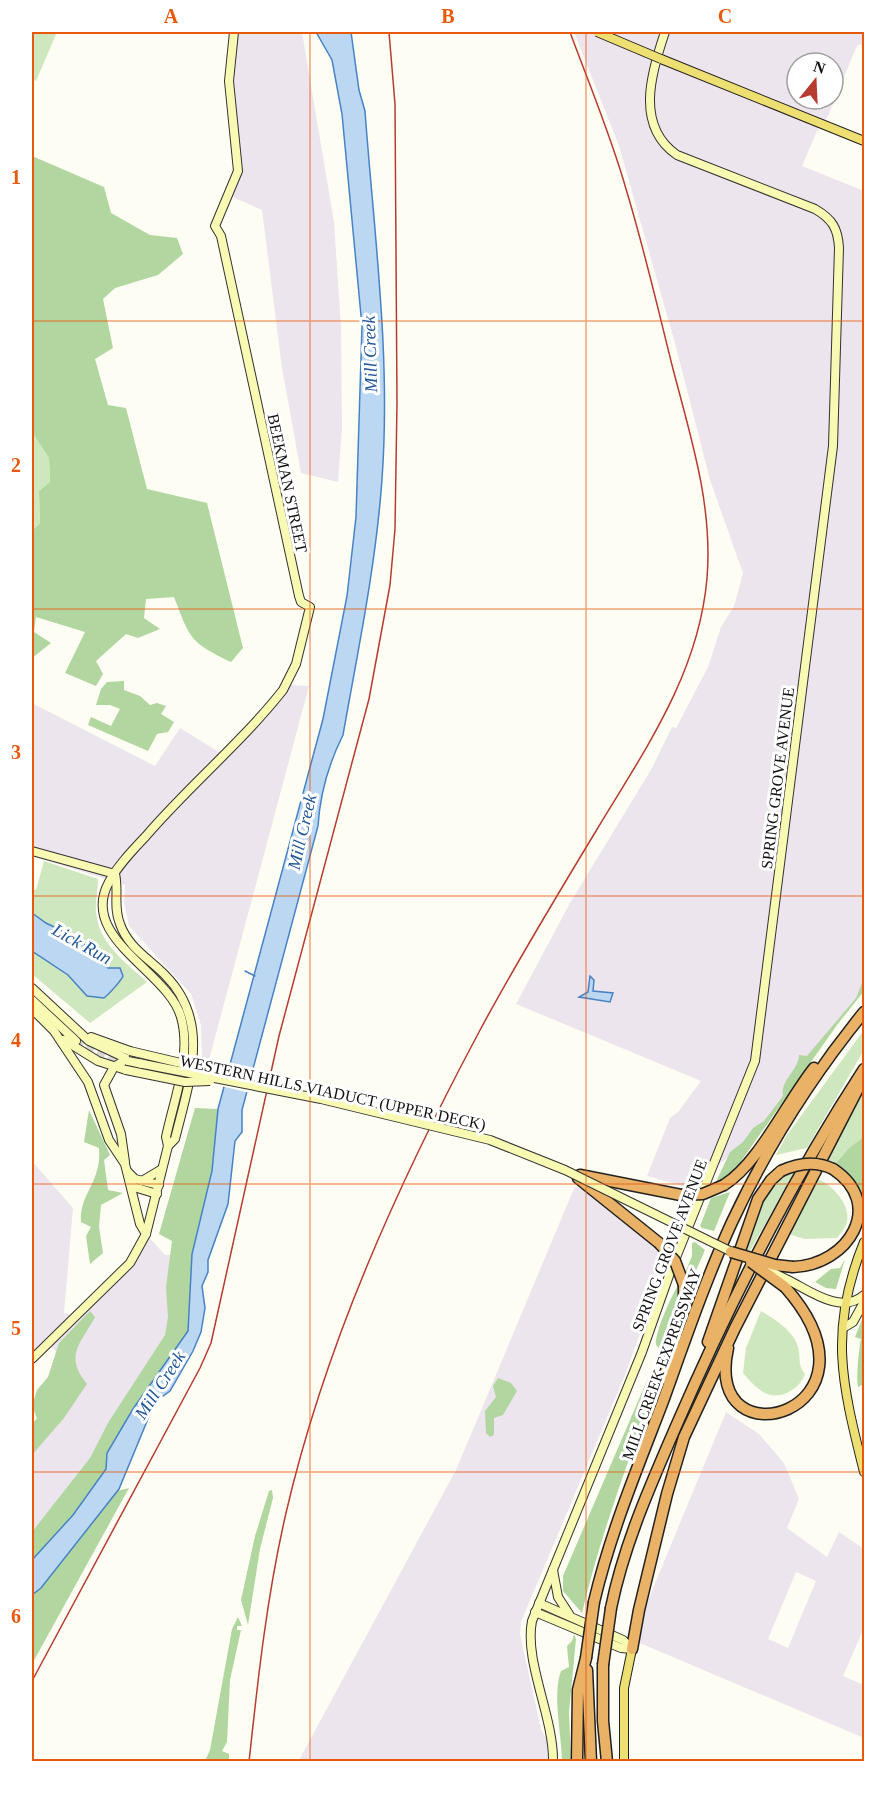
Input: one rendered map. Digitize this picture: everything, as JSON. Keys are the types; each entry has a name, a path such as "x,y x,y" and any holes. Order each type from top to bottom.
{"highway":[{"path":"565,1170 614,1193 703,1194 724,1185 734,1179 749,1163 805,1079 864,1010"},
{"name":"MILL CREEK EXPRESSWAY","path":"591,1761 586,1658 594,1602 605,1560 651,1433 677,1346 752,1183 811,1084 864,1010"},
{"name":"MILL CREEK EXPRESSWAY","path":"607,1761 603,1721 603,1665 611,1608 638,1518 703,1363 795,1185 864,1069"},
{"path":"632,1649 639,1610 670,1483 694,1415 735,1328 864,1077"},
{"path":"703,1363 714,1323 758,1199 771,1180 781,1172 805,1164 822,1165 833,1169 845,1180 854,1194 858,1208 854,1232 835,1256 814,1264 793,1267 775,1265 731,1252"},
{"path":"565,1170 614,1193 675,1261 684,1285 684,1307 677,1346"},
{"path":"735,1328 726,1365 729,1383 737,1398 757,1412 773,1415 789,1413 805,1406 818,1392 824,1380 825,1354 813,1319 786,1283 751,1262"},
{"path":"577,1761 578,1689 586,1658"}],"main road":[{"name":"BEEKMAN STREET","path":"115,874 157,823 283,690 296,664 310,607 301,602 299,596 221,236 215,226 238,171 229,81 234,32"},
{"path":"597,32 864,141"},
{"name":"SPRING GROVE AVENUE","path":"553,1761 553,1740 530,1639 536,1612 642,1352 687,1231 746,1087 756,1052 833,446 839,248 837,229 825,215 677,155 662,143 651,124 649,109 654,72 665,32"},
{"path":"32,851 115,874 116,909 123,932 130,944 177,989 188,1009 193,1027 195,1049 192,1071 175,1139 168,1146 146,1234 130,1263 32,1359"},
{"name":"WESTERN HILLS VIADUCT (UPPER DECK)","path":"32,988 80,1036 99,1047 138,1063"},
{"path":"32,1000 80,1036 130,1052 185,1064 220,1081"},
{"path":"32,1009 54,1032 81,1069 109,1140 125,1164"},
{"path":"54,1032 81,1052 114,1067 185,1082 220,1081"},
{"name":"WESTERN HILLS VIADUCT (UPPER DECK)","path":"81,1052 321,1100 490,1140 565,1170 751,1262"},
{"path":"146,1234 140,1224 125,1164 121,1134 105,1094 105,1079 114,1067 125,1061 322,1100 458,1132 565,1170"},
{"path":"142,1181 162,1169"},
{"path":"128,1172 158,1190"},
{"path":"130,1182 134,1187 158,1190"},
{"path":"614,1193 687,1231"},
{"path":"864,1242 846,1304 841,1358 843,1386 864,1472"},
{"path":"786,1283 834,1302 846,1304 864,1295"},
{"path":"843,1328 853,1322 864,1302"},
{"path":"553,1570 558,1597 570,1616"},
{"path":"539,1603 623,1640 632,1649"},
{"path":"536,1612 621,1648 632,1649"},
{"path":"624,1761 624,1688 632,1649"}],"shaded area":[{"path":"234,32 302,32 334,222 341,327 342,428 338,482 301,473 282,368 262,210 228,195 238,171 231,90"},
{"path":"574,32 864,32 864,46 859,44 856,48 845,75 845,51 785,51 785,111 830,111 816,133 802,166 864,191 864,990 758,1133 690,1188 647,1176 670,1118 678,1112 701,1081 516,1004 570,903 652,768 672,727 676,728 708,667 721,627 734,606 743,573 710,480 676,347 619,146"},
{"path":"291,685 309,686 209,1060 202,1058 201,1025 191,994 129,926 124,902 125,885 32,856 32,703 155,766 180,728 227,757 281,700"},
{"path":"32,1161 73,1208 64,1313 75,1316 130,1263 146,1234 165,1255 192,1254 188,1331 107,1453 106,1469 32,1560 32,1455 80,1395 68,1361 47,1344 32,1359"},
{"path":"575,1186 598,1197 667,1258 625,1375 521,1622 520,1634 541,1729 558,1761 298,1762 456,1470"},
{"path":"726,1412 759,1434 784,1463 799,1499 787,1528 827,1557 839,1532 864,1549 864,1628 843,1676 864,1685 864,1738 635,1641 639,1622","holes":["796,1572 816,1581 788,1648 768,1639"]}],"green space":[{"path":"32,32 57,32 36,81 32,79"},
{"path":"32,156 104,187 111,213 150,235 177,238 183,254 158,275 115,288 103,299 113,348 95,359 108,405 126,408 147,489 207,503 243,648 231,662 207,649 193,637 174,597 146,599 144,618 160,629 138,638 126,634 96,661 103,674 96,686 65,673 85,632 36,617 34,632 51,643 32,658 32,531 40,523 39,491 50,482 49,458 32,432"},
{"path":"32,432 49,458 50,482 39,491 40,523 32,531"},
{"path":"124,681 124,690 140,696 150,705 157,703 166,706 161,714 174,722 168,732 157,734 148,751 88,725 91,717 111,726 120,709 110,705 96,705 101,689 107,682"},
{"path":"44,861 98,879 96,912 102,934 114,952 147,982 90,1023 32,974 32,888 36,890"},
{"path":"864,978 864,991 837,1025 739,1164 726,1178 715,1184 730,1152 743,1142 753,1128 764,1121 783,1096 784,1085 799,1055 807,1056 856,998"},
{"path":"864,1030 864,1050 807,1148 776,1155 787,1135"},
{"path":"864,1090 864,1137 850,1147 834,1165 824,1161"},
{"path":"195,1108 218,1109 212,1171 192,1254 188,1331 133,1409 107,1453 106,1469 73,1515 32,1560 32,1532 90,1458 108,1423 165,1335 168,1317 166,1287 172,1241 159,1234"},
{"path":"89,1110 110,1155 104,1160 108,1190 123,1193 101,1205 99,1227 103,1253 90,1264 86,1236 91,1227 81,1222 81,1212 97,1170 99,1148 84,1142"},
{"path":"864,1137 864,1216 861,1225 862,1210 834,1165 850,1147"},
{"path":"796,1169 750,1251 745,1249 756,1213 767,1190 784,1174"},
{"path":"815,1178 833,1189 846,1208 847,1222 837,1238 805,1239 788,1234"},
{"path":"730,1192 714,1231 702,1228 700,1226 711,1198"},
{"path":"695,1242 705,1250 691,1282 690,1276 685,1273 692,1256 692,1243"},
{"path":"845,1259 836,1289 826,1288 815,1282 831,1269 840,1268"},
{"path":"679,1284 678,1303 666,1349 662,1353 656,1345 656,1340 668,1305"},
{"path":"90,1311 95,1317 75,1357 80,1374 87,1384 64,1418 32,1455 32,1424 37,1418 32,1406 37,1390 48,1377 59,1343"},
{"path":"761,1311 788,1331 798,1347 800,1364 805,1374 795,1388 783,1394 765,1393 743,1373 746,1348"},
{"path":"863,1317 864,1384 858,1387 861,1339 855,1337"},
{"path":"652,1372 659,1375 607,1523 582,1613 563,1591 563,1576"},
{"path":"498,1378 511,1383 517,1391 503,1415 494,1418 494,1435 490,1437 486,1433 485,1411 496,1397 493,1386"},
{"path":"129,1488 32,1664 32,1595 41,1588 117,1491"},
{"path":"272,1490 273,1498 260,1549 248,1625 241,1600 255,1536 269,1491"},
{"path":"238,1617 242,1626 237,1626 237,1630 241,1630 230,1680 227,1742 222,1751 229,1754 229,1761 205,1761 210,1750 232,1629"},
{"path":"574,1634 576,1639 569,1712 571,1761 562,1761 558,1681 561,1671 569,1667 567,1646"}],"water":[{"name":"Mill Creek","path":"316,32 351,32 359,90 365,111 383,341 384,433 379,511 366,607 343,735 326,779 318,826 242,1110 242,1132 235,1141 228,1204 208,1260 208,1272 202,1286 205,1308 201,1332 170,1391 155,1402 119,1489 41,1588 32,1595 32,1560 73,1515 106,1469 107,1453 133,1409 188,1331 192,1254 212,1171 218,1109 323,719 347,596 356,517 362,326 342,114 332,60"},
{"path":"32,913 46,923 81,940 98,962 108,968 120,968 123,976 104,998 87,996 68,975 32,951"},
{"path":"590,976 594,980 593,991 613,993 610,1002 579,997 588,992"}],"pier":[{"path":"224,1074 253,1080 250,1093 221,1086"}],"waterway":[{"name":"Lick Run","path":"245,971 255,976"}],"tunnel":[{"path":"76,1041 101,1053 124,1060"}],"railway":[{"path":"32,1681 200,1368 211,1343 279,1036 369,699 390,585 395,529 397,402 395,104 389,32"},
{"path":"249,1762 273,1575 286,1513 321,1388 367,1266 420,1148 479,1032 536,930 650,741 666,710 693,647 702,613 708,551 704,498 699,472 626,189 607,130 570,32"}]}
